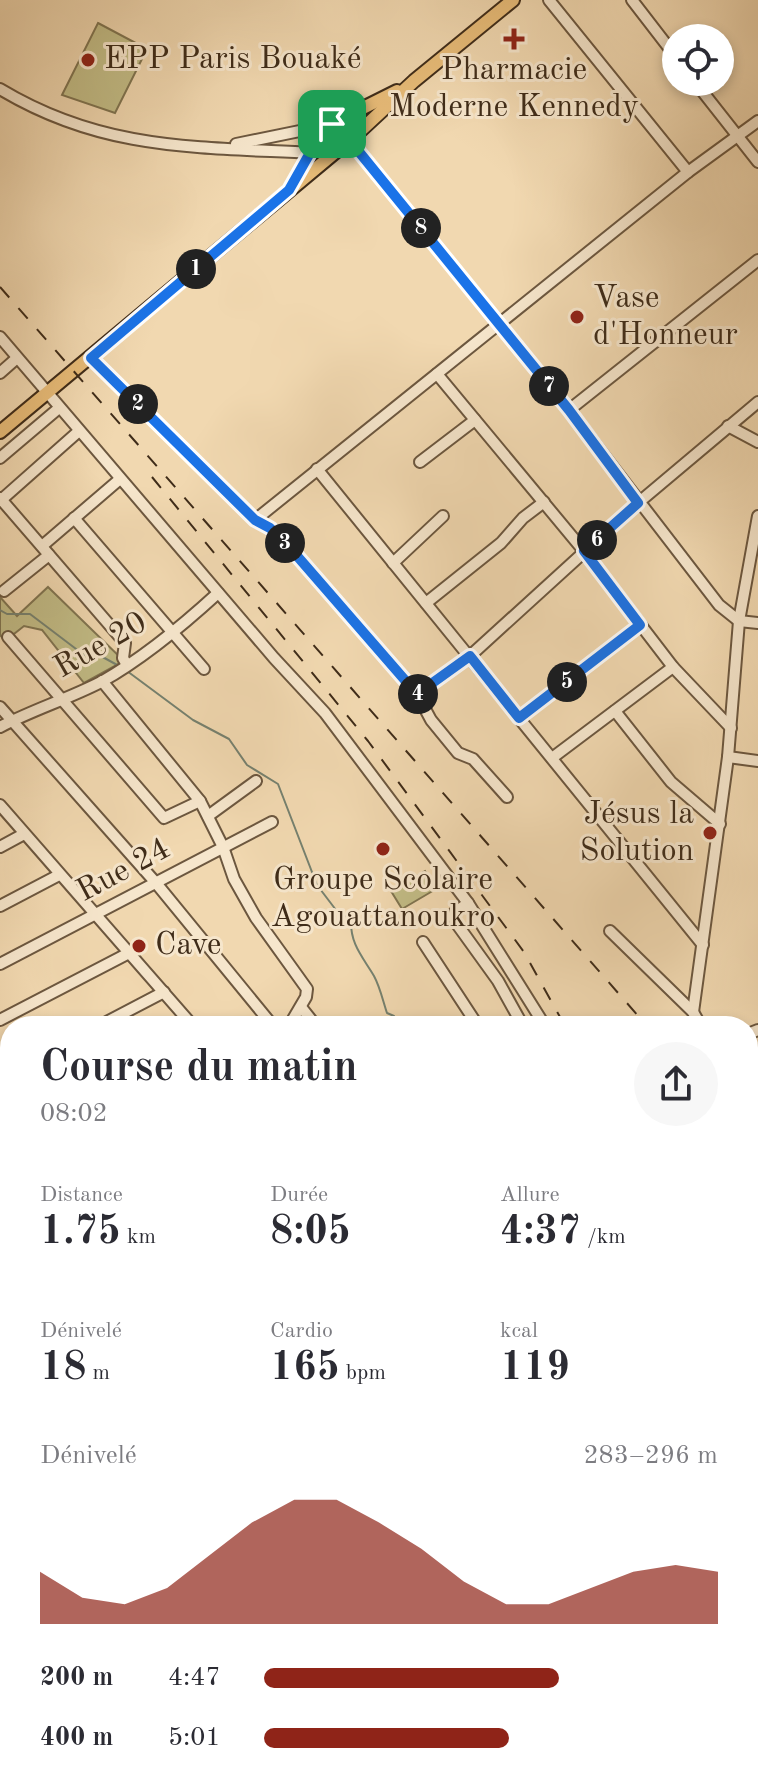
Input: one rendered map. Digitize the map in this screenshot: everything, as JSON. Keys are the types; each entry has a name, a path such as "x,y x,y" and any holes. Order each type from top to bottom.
{"main road":[{"path":"0,432 513,0"},
{"path":"289,190 330,125 414,81"},
{"path":"330,125 344,129 347,138 341,147"},
{"path":"321,137 323,144 341,147"}],"street":[{"path":"549,0 688,172"},
{"path":"632,0 662,39"},
{"path":"0,89 68,124 140,143 312,153 341,147 498,324 569,410 719,605 739,621 758,623"},
{"path":"706,96 758,162"},
{"path":"255,520 688,172 758,121"},
{"path":"222,146 330,125"},
{"path":"569,410 758,260"},
{"path":"0,337 218,593 325,713 468,903 539,1016"},
{"path":"0,373 17,358"},
{"path":"91,358 255,520 270,528 291,549 417,694 431,720 458,753 473,759 507,797"},
{"path":"437,374 584,551 673,667 731,728"},
{"path":"417,694 470,656 638,503 758,402"},
{"path":"0,458 59,408"},
{"path":"420,462 475,420"},
{"path":"728,426 758,442"},
{"path":"79,431 1,499 125,643 123,658 127,665"},
{"path":"317,469 703,945"},
{"path":"4,591 74,518 120,479"},
{"path":"426,603 501,543 523,518 544,502"},
{"path":"393,563 443,516"},
{"path":"693,1012 728,757 739,621 758,516"},
{"path":"74,518 204,669"},
{"name":"Rue 20","path":"0,727 102,681 174,634 218,593"},
{"path":"519,718 640,625"},
{"path":"8,637 164,818 200,801"},
{"path":"552,758 673,667"},
{"path":"102,681 200,801 223,847 234,879 256,918 307,989 295,1016"},
{"path":"0,707 156,883 265,1016"},
{"path":"615,711 671,782 720,824"},
{"path":"728,757 758,761"},
{"path":"208,816 256,781"},
{"path":"0,805 184,1016"},
{"name":"Rue 24","path":"0,964 272,822"},
{"path":"0,847 24,834"},
{"path":"0,906 59,875"},
{"path":"468,903 454,913 454,920 498,981 517,1016"},
{"path":"610,931 695,1016"},
{"path":"423,942 471,1016"},
{"path":"8,1016 129,953"},
{"path":"118,1016 164,992"},
{"path":"301,1007 308,1016"}],"shaded area":[{"path":"98,23 147,49 115,113 62,95"},
{"path":"48,587 124,661 84,683 42,630 24,626 5,641 0,635 0,597 17,616"},
{"path":"425,871 436,889 402,909 391,891"}],"waterway":[{"path":"0,610 7,614 30,614 84,655 99,655 119,666"},
{"path":"127,671 193,720 229,739 247,765 278,784 317,885 336,910 351,919 355,943 376,980 387,1013 394,1016"}],"railway":[{"path":"0,287 638,1016"},
{"path":"152,477 368,741 524,952 559,1016"}],"place":[{"name":"Pharmacie Moderne Kennedy","path":"514,39"},
{"name":"EPP Paris Bouaké","path":"88,60"},
{"name":"Vase d'Honneur","path":"577,317"},
{"name":"Jésus la Solution","path":"710,833"},
{"name":"Groupe Scolaire Agouattanoukro","path":"383,849"},
{"name":"Cave","path":"139,946"}],"route":[{"path":"332,124 344,129 347,138 344,146 351,142 569,410 638,503 584,551 640,625 519,718 470,656 417,694 291,549 270,528 255,520 91,358 289,190 323,130 332,124"}]}
